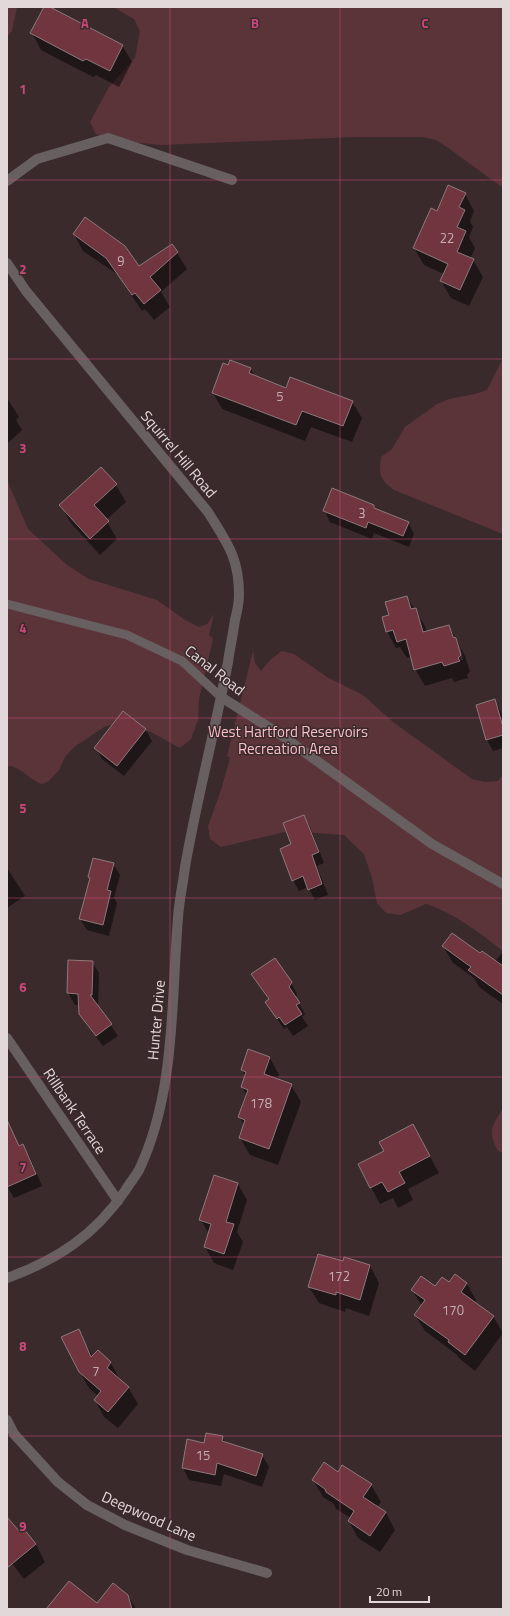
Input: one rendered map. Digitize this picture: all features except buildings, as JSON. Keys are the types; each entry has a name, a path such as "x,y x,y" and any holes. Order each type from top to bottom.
{"street":[{"path":"7,181 37,159 108,138 232,180"},
{"name":"Squirrel Hill Road","path":"7,263 31,297 208,512 231,549 238,572 239,597 221,697"},
{"name":"Canal Road","path":"221,697 281,735 432,844 503,884"},
{"name":"Hunter Drive","path":"7,1278 46,1262 80,1241 104,1219 138,1171 153,1137 164,1089 173,1008 178,916 197,800 221,697"},
{"name":"Rillbank Terrace","path":"7,1038 118,1201"},
{"name":"Deepwood Lane","path":"7,1420 14,1434 58,1482 87,1505 125,1525 187,1550 267,1573"}],"lane":[{"name":"Canal Road","path":"7,604 127,635 182,660 221,697"}],"green space":[{"path":"7,7 17,7 12,31 7,37"},
{"path":"113,7 503,7 503,188 447,147 436,140 423,137 353,137 162,145 109,140 96,134 90,122 109,87 135,58 140,31 134,19"},
{"path":"503,358 503,534 394,490 385,483 381,476 380,468 381,457 392,449 405,427 437,404 449,399 487,390"},
{"path":"7,480 28,529 67,565 89,579 157,600 185,620 199,627 207,624 214,614 209,635 213,639 199,699 198,720 191,739 180,748 151,732 117,724 104,727 74,747 65,757 59,770 49,781 42,784 33,780 17,768 7,766"},
{"name":"West Hartford Reservoirs Recreation Area","path":"253,651 255,663 261,671 271,659 282,651 294,654 327,677 363,695 393,722 472,779 485,782 498,781 503,774 503,951 457,918 426,904 400,915 386,913 377,903 372,878 364,854 344,835 289,831 221,847 210,839 208,826 221,790 230,758 227,756"},
{"path":"503,1108 503,1153 498,1151 493,1138 492,1129"}]}
